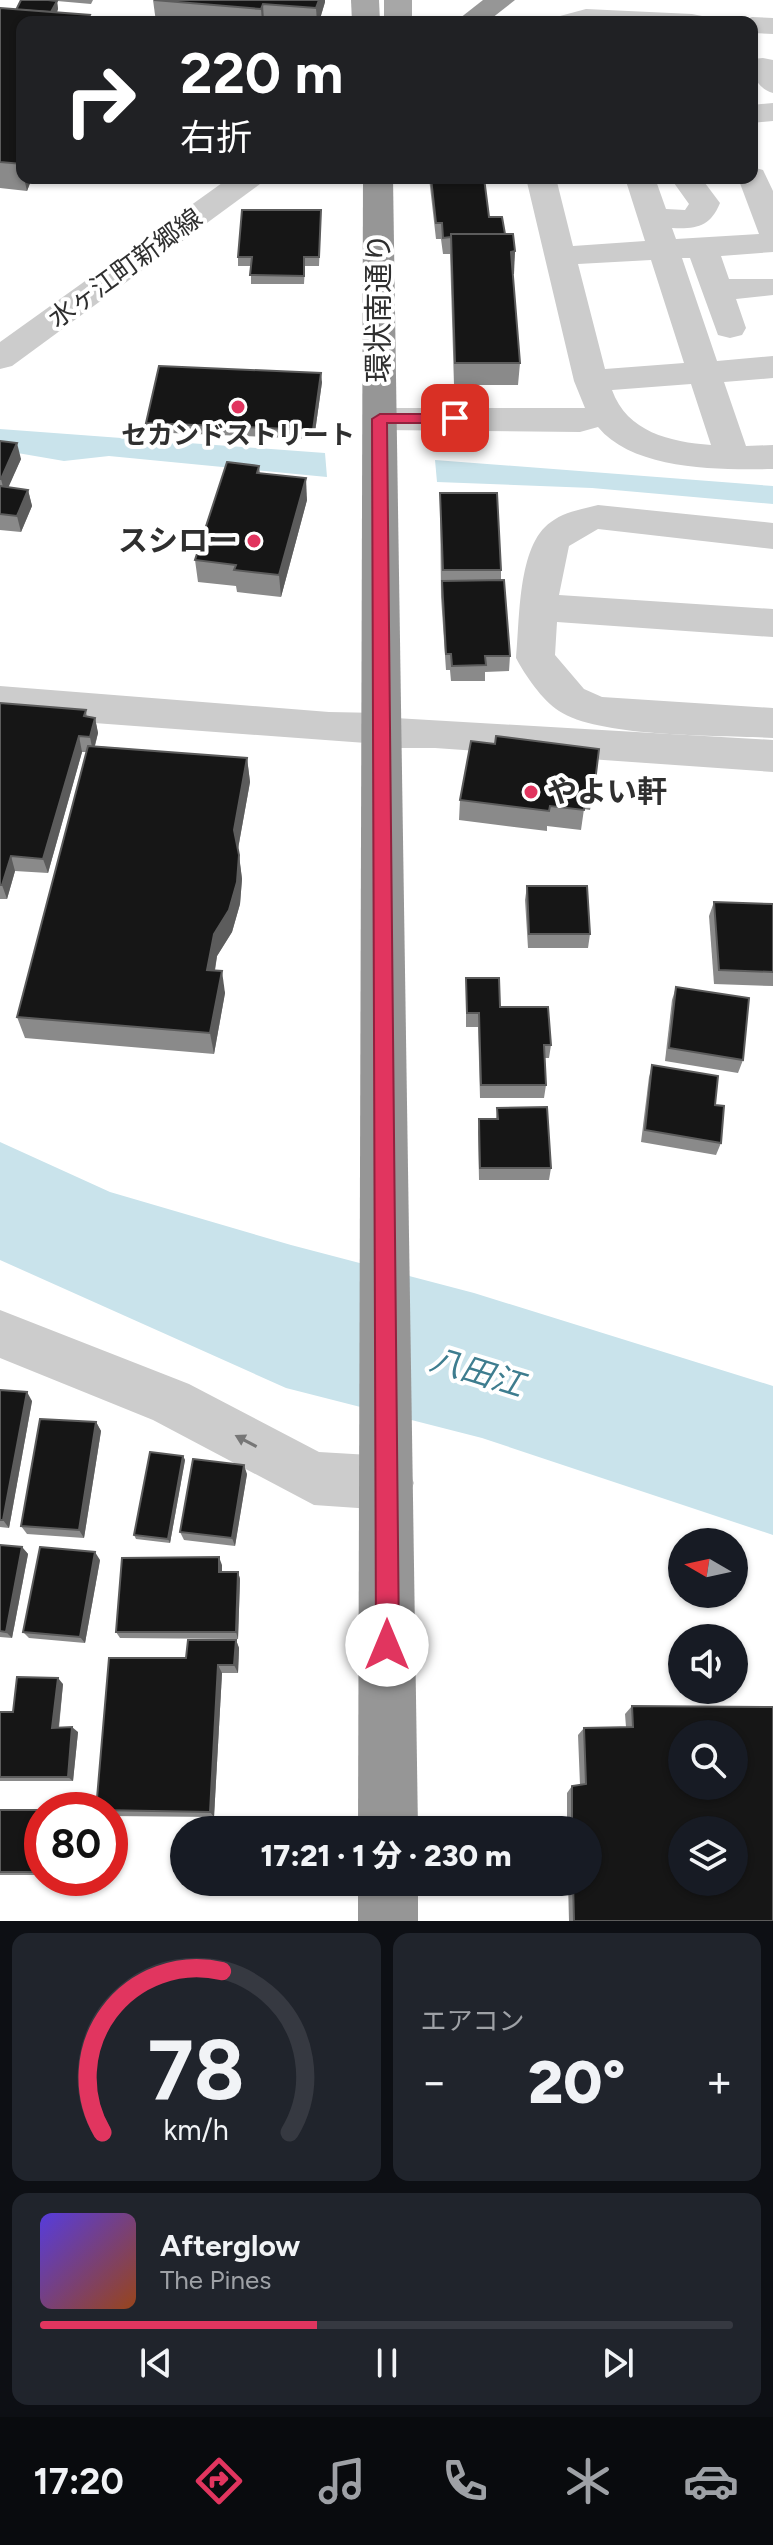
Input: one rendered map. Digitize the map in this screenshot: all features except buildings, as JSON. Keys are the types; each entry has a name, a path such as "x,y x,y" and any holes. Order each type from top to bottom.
{"highway":[{"path":"478,16 501,0"},
{"name":"環状南通り","path":"378,184 388,1816"},
{"path":"388,1896 388,1921"}],"street":[{"path":"758,66 763,66 773,84"},
{"path":"761,175 773,232"},
{"name":"水ヶ江町新郷線","path":"0,358 241,184"},
{"path":"552,184 561,256 591,381 605,413 632,436 671,452 733,459 773,457"},
{"path":"642,184 733,459"},
{"path":"653,218 687,219 700,215 705,203 690,184"},
{"path":"561,256 773,243"},
{"path":"702,247 730,328"},
{"path":"717,290 765,287"},
{"path":"591,381 773,367"},
{"path":"380,419 580,421 605,413"},
{"path":"773,536 598,517 574,524 555,540 546,562 535,658 570,699 596,712 773,723"},
{"path":"541,607 773,623"},
{"path":"0,701 329,727 773,756"},
{"path":"0,1334 171,1402 314,1478 387,1483"}],"water":[{"path":"0,429 325,453 327,477 109,456 64,461 0,450"},
{"path":"435,460 773,486 773,504 592,488 437,482"},
{"name":"八田江","path":"0,1142 110,1192 291,1245 474,1293 773,1386 773,1535 482,1438 286,1388 0,1260"}],"place":[{"name":"セカンドストリート","path":"238,407"},
{"name":"スシロー","path":"254,541"},
{"name":"やよい軒","path":"531,792"}],"route":[{"path":"387,1645 380,419 455,418"}]}
